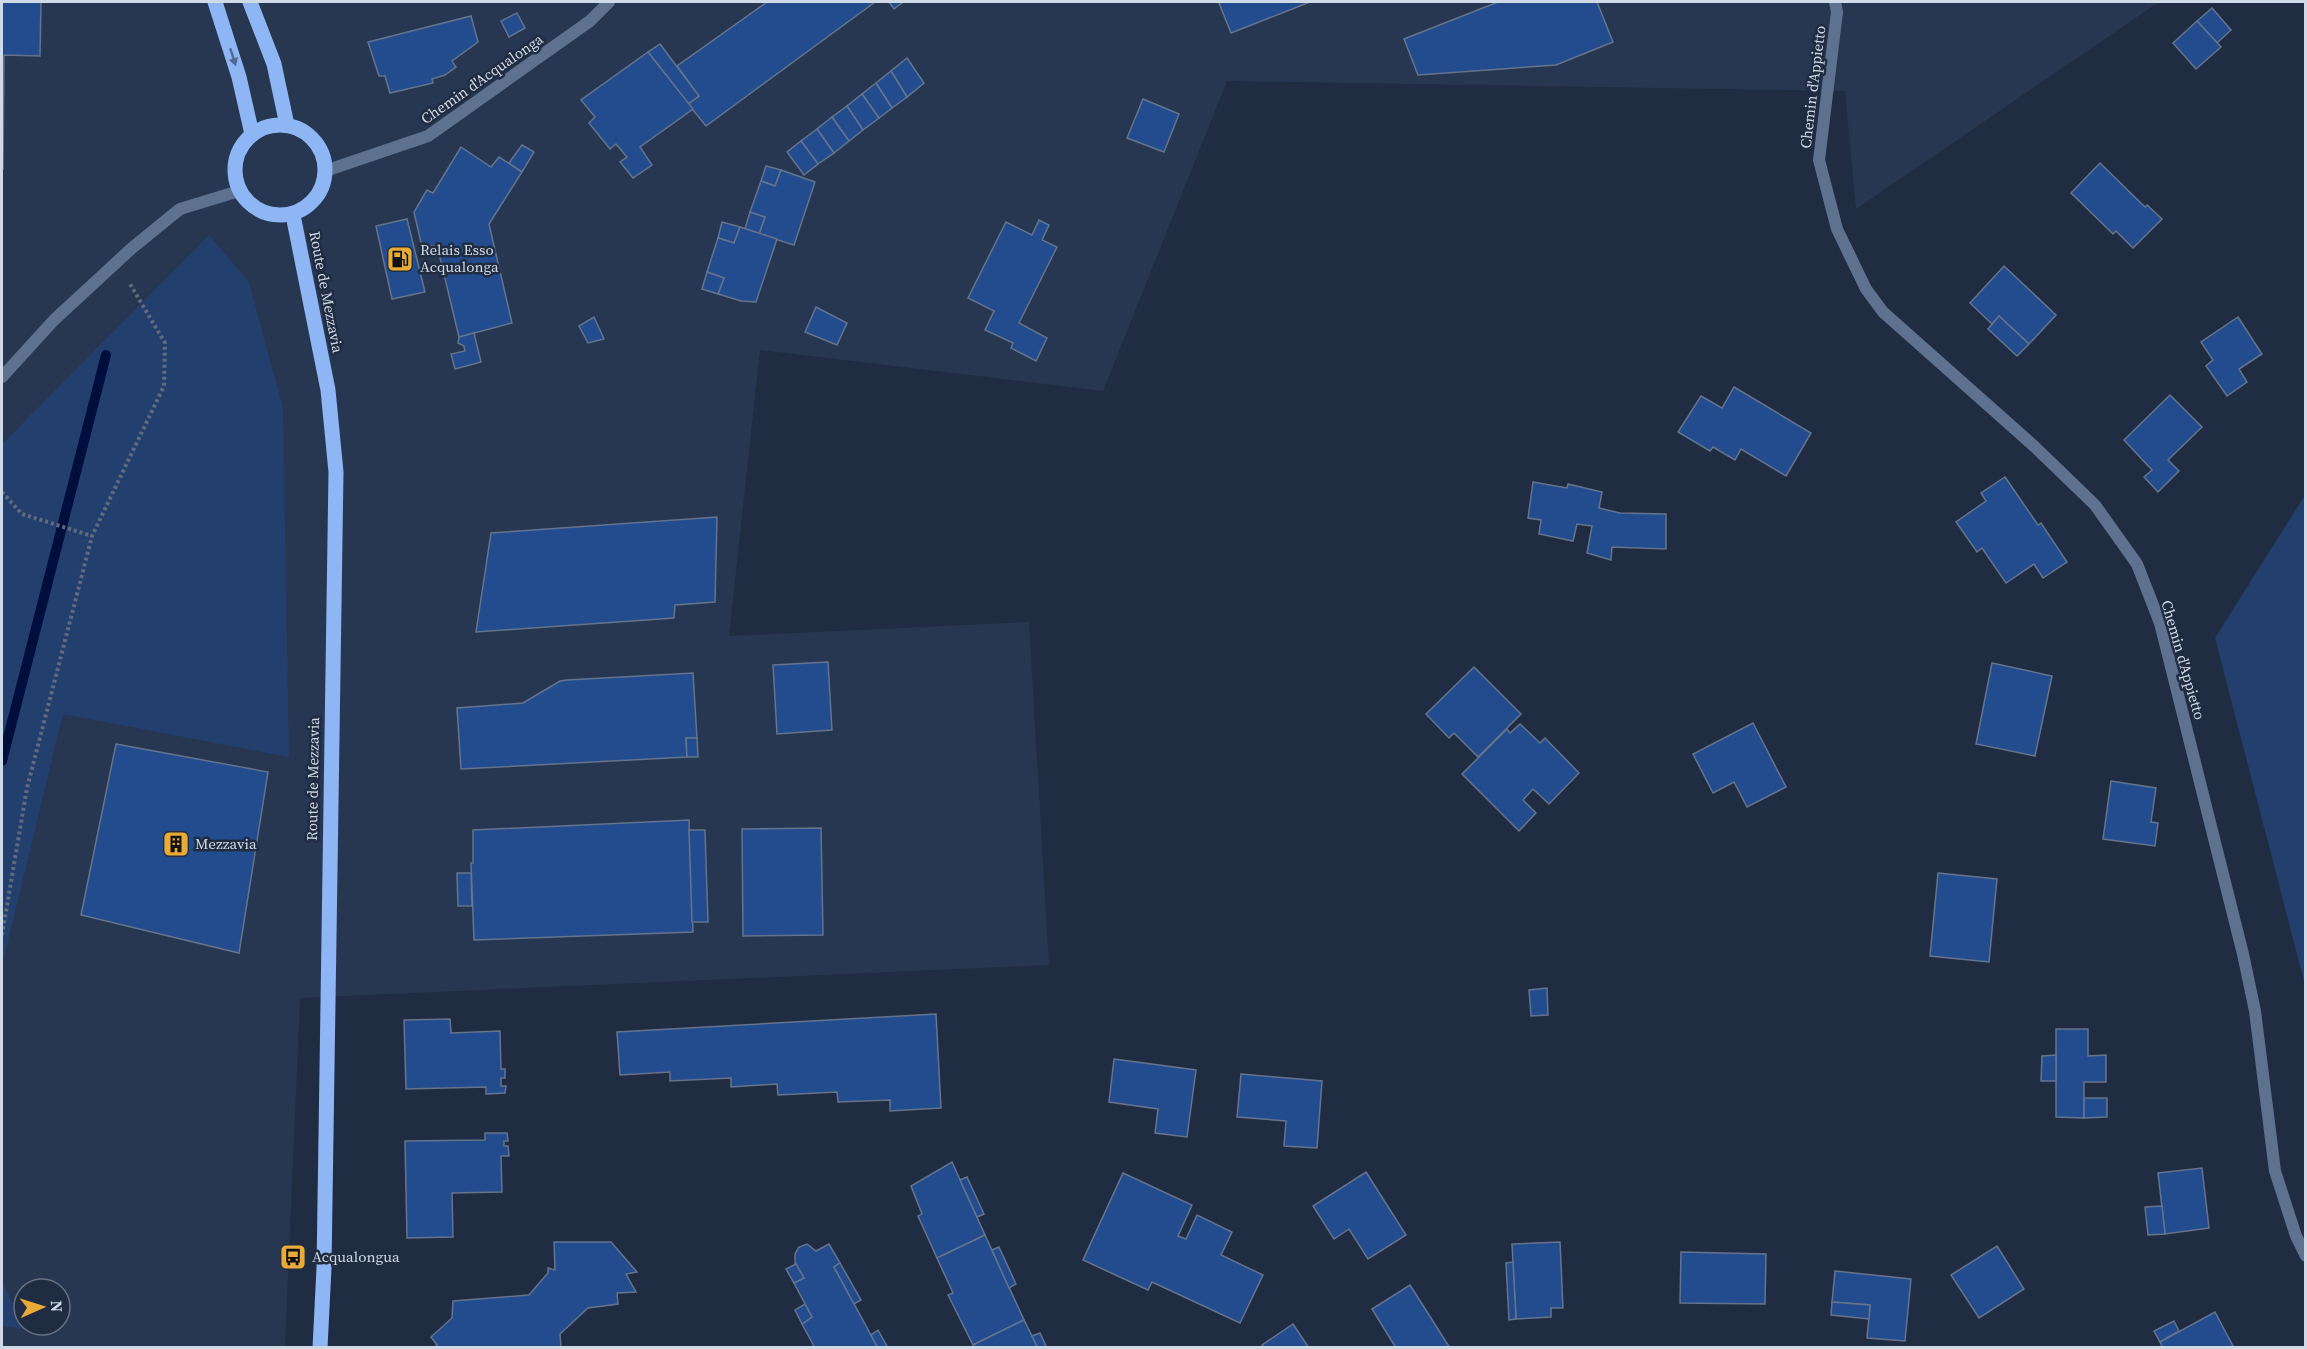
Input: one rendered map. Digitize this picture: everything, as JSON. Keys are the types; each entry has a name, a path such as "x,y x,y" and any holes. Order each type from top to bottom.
{"main road":[{"path":"215,2 239,77 252,134"},
{"path":"250,2 274,64 287,125"},
{"path":"287,125 310,136 318,146 325,171 323,185 316,198 306,208 280,217 256,210 246,202 234,176 235,160 242,145 252,134 268,126 287,125"},
{"name":"Route de Mezzavia","path":"293,214 328,390 336,472 324,1257 320,1347"}],"street":[{"name":"Chemin d'Acqualonga","path":"325,171 428,136 590,21 609,2"},
{"name":"Chemin d'Appietto","path":"1835,2 1837,12 1819,160 1837,229 1866,289 1883,312 2035,447 2095,505 2137,564 2160,623 2243,954 2255,1011 2275,1171 2296,1236 2306,1256"},
{"path":"2,377 54,320 180,209 239,191"}],"path":[{"path":"2,935 27,788 92,536 164,386 165,343 117,263"},
{"path":"2,492 22,513 92,536"}],"shaded area":[{"path":"2,2 2159,2 1856,209 1845,91 1227,81 1103,391 760,350 729,636 1029,622 1049,965 300,998 285,1347 2,1348"},
{"path":"209,235 249,282 283,408 289,757 63,714 2,966 2,444"},
{"path":"2305,495 2305,985 2215,638"},
{"path":"2,1281 12,1304 12,1327 2,1326"}],"building":[{"path":"2,2 41,2 40,56 4,55 3,169 2,169"},
{"path":"767,2 875,2 706,126 688,104 699,96 677,66"},
{"path":"889,2 903,2 894,9"},
{"path":"1310,2 1231,33 1219,3"},
{"path":"1498,2 1597,2 1613,42 1556,65 1418,75 1404,39"},
{"path":"2212,8 2231,30 2217,43 2197,21"},
{"path":"517,13 525,28 509,37 501,21"},
{"path":"471,16 478,42 452,61 456,67 445,75 432,79 433,83 390,93 385,76 379,76 368,42"},
{"path":"2197,21 2221,47 2196,69 2173,43"},
{"path":"660,44 699,96 688,104 648,52"},
{"path":"648,52 693,109 640,147 652,165 633,178 620,162 627,157 616,144 610,149 589,123 595,117 581,100"},
{"path":"907,58 924,83 907,97 891,71"},
{"path":"891,71 907,97 892,108 876,83"},
{"path":"876,83 892,108 879,118 862,94"},
{"path":"862,94 879,118 863,130 847,106"},
{"path":"1143,99 1179,114 1164,152 1127,138"},
{"path":"847,106 863,130 849,141 832,117"},
{"path":"832,117 849,141 834,153 817,129"},
{"path":"817,129 834,153 818,164 801,141"},
{"path":"801,141 818,164 804,175 787,152"},
{"path":"522,145 534,152 522,172 509,163"},
{"path":"461,147 491,167 499,157 522,172 489,224 512,323 459,337 437,245 422,247 414,212 427,190 433,193"},
{"path":"2100,163 2145,207 2147,205 2162,219 2133,248 2116,231 2113,234 2071,193"},
{"path":"766,166 781,170 775,186 761,181"},
{"path":"781,170 815,182 794,245 759,234 765,217 750,212 761,181 775,186"},
{"path":"750,212 765,217 759,234 745,229"},
{"name":"Relais Esso Acqualonga","path":"407,219 425,292 392,299 376,226"},
{"path":"1039,220 1049,225 1042,240 1057,247 1019,323 1047,338 1036,361 1011,348 1013,343 985,330 994,311 968,298 1006,222 1032,235"},
{"path":"722,222 740,227 734,243 718,238"},
{"path":"740,227 777,239 756,302 741,301 718,294 724,278 707,272 718,238 734,243"},
{"path":"2004,266 2056,315 2029,344 1999,316 1992,324 1970,303"},
{"path":"707,272 724,278 718,294 702,289"},
{"path":"816,307 847,323 837,345 805,332"},
{"path":"1999,316 2029,344 2017,356 1988,329"},
{"path":"594,317 604,339 588,343 579,326"},
{"path":"2238,317 2262,354 2239,369 2247,382 2227,396 2206,366 2213,360 2201,342"},
{"path":"474,333 481,362 455,369 451,354 465,351 464,346 458,343 459,337"},
{"path":"1734,387 1811,433 1786,476 1741,449 1735,460 1713,447 1710,451 1678,432 1701,396 1722,408"},
{"path":"2170,395 2202,427 2168,460 2179,471 2158,492 2144,477 2152,470 2124,440"},
{"path":"2005,477 2038,525 2041,523 2067,562 2043,578 2034,564 2006,583 1982,548 1977,552 1956,522 1986,501 1981,493"},
{"path":"1533,482 1567,488 1568,484 1602,492 1599,508 1620,513 1666,514 1666,549 1612,547 1611,560 1587,553 1592,526 1577,524 1573,541 1539,534 1541,520 1528,518"},
{"path":"717,517 715,602 675,605 674,618 476,632 491,533"},
{"path":"828,662 832,730 777,734 773,665"},
{"path":"1992,663 2052,676 2035,756 1976,744"},
{"path":"1474,667 1521,714 1478,757 1454,733 1449,738 1426,714"},
{"path":"693,673 697,738 686,738 687,757 461,769 457,708 523,703 560,681"},
{"path":"1753,723 1786,787 1747,807 1734,782 1713,793 1693,754"},
{"path":"1520,724 1540,743 1545,738 1579,773 1549,804 1533,789 1523,800 1536,813 1519,831 1462,774 1507,729 1510,733"},
{"path":"686,738 697,738 698,757 687,757"},
{"name":"Mezzavia","path":"116,744 268,772 239,953 81,915"},
{"path":"2111,781 2156,788 2151,822 2158,823 2155,846 2103,839"},
{"path":"689,820 693,932 474,940 471,863 473,863 473,830"},
{"path":"821,828 823,935 743,936 742,829"},
{"path":"689,830 705,830 708,922 692,922"},
{"path":"457,873 471,873 472,906 458,906"},
{"path":"1938,873 1997,879 1989,962 1930,956"},
{"path":"1547,988 1548,1015 1531,1016 1529,990"},
{"path":"936,1014 941,1108 890,1111 890,1100 838,1102 837,1092 778,1095 777,1084 731,1087 731,1078 670,1081 670,1072 620,1075 617,1032"},
{"path":"450,1019 451,1033 500,1031 501,1069 505,1069 505,1078 501,1078 501,1086 506,1086 505,1093 486,1094 486,1087 406,1089 404,1020"},
{"path":"2056,1029 2088,1029 2088,1056 2106,1055 2106,1082 2084,1082 2084,1118 2056,1117"},
{"path":"2056,1055 2056,1081 2041,1081 2042,1056"},
{"path":"1114,1059 1196,1070 1187,1137 1155,1133 1158,1109 1109,1102"},
{"path":"1241,1074 1322,1081 1317,1148 1284,1146 1286,1121 1237,1117"},
{"path":"2084,1098 2107,1098 2107,1117 2084,1118"},
{"path":"485,1133 507,1133 508,1141 504,1141 504,1146 508,1146 509,1156 501,1156 502,1192 452,1193 453,1237 407,1238 405,1141 485,1140"},
{"path":"952,1162 985,1235 937,1258 918,1216 922,1214 911,1186"},
{"path":"2202,1168 2209,1228 2165,1234 2158,1173"},
{"path":"1366,1172 1406,1235 1368,1259 1349,1229 1334,1239 1313,1206"},
{"path":"1123,1173 1192,1205 1178,1236 1186,1239 1197,1215 1232,1232 1221,1255 1263,1275 1240,1323 1152,1282 1148,1290 1083,1260"},
{"path":"967,1177 984,1214 977,1217 960,1180"},
{"path":"2162,1206 2165,1234 2148,1235 2145,1207"},
{"path":"985,1235 1024,1320 973,1345 948,1295 953,1293 937,1258"},
{"path":"554,1242 611,1242 637,1272 626,1274 636,1292 617,1293 618,1304 588,1308 560,1334 561,1348 434,1348 437,1345 431,1337 452,1318 453,1301 529,1295 548,1273 548,1268 555,1270"},
{"path":"1560,1242 1563,1308 1551,1308 1551,1317 1516,1319 1512,1244"},
{"path":"807,1244 816,1251 829,1244 840,1263 834,1267 878,1348 815,1348 802,1324 812,1317 794,1283 804,1278 795,1263 795,1254 799,1247"},
{"path":"1997,1246 2024,1289 1979,1318 1951,1275"},
{"path":"999,1247 1016,1284 1009,1288 992,1250"},
{"path":"1681,1252 1766,1254 1765,1304 1680,1303"},
{"path":"1513,1262 1516,1319 1509,1320 1506,1263"},
{"path":"840,1263 861,1300 854,1304 834,1267"},
{"path":"796,1264 804,1278 794,1283 786,1269"},
{"path":"1835,1271 1911,1279 1905,1341 1867,1338 1870,1305 1832,1302"},
{"path":"1410,1285 1450,1348 1396,1348 1372,1309"},
{"path":"1832,1302 1870,1305 1869,1319 1831,1315"},
{"path":"805,1304 812,1317 802,1324 795,1310"},
{"path":"2215,1312 2234,1348 2163,1348 2160,1342"},
{"path":"1024,1320 1038,1348 974,1348 973,1345"},
{"path":"2174,1321 2179,1331 2160,1342 2154,1331"},
{"path":"1293,1324 1309,1348 1264,1348 1262,1345"},
{"path":"878,1330 888,1348 878,1348 871,1335"},
{"path":"1040,1333 1047,1348 1038,1348 1032,1336"}],"waterway":[{"path":"2,761 106,355"}],"place":[{"name":"Relais Esso Acqualonga","path":"400,259"},
{"name":"Mezzavia","path":"176,844"},
{"name":"Acqualongua","path":"293,1257"}]}
